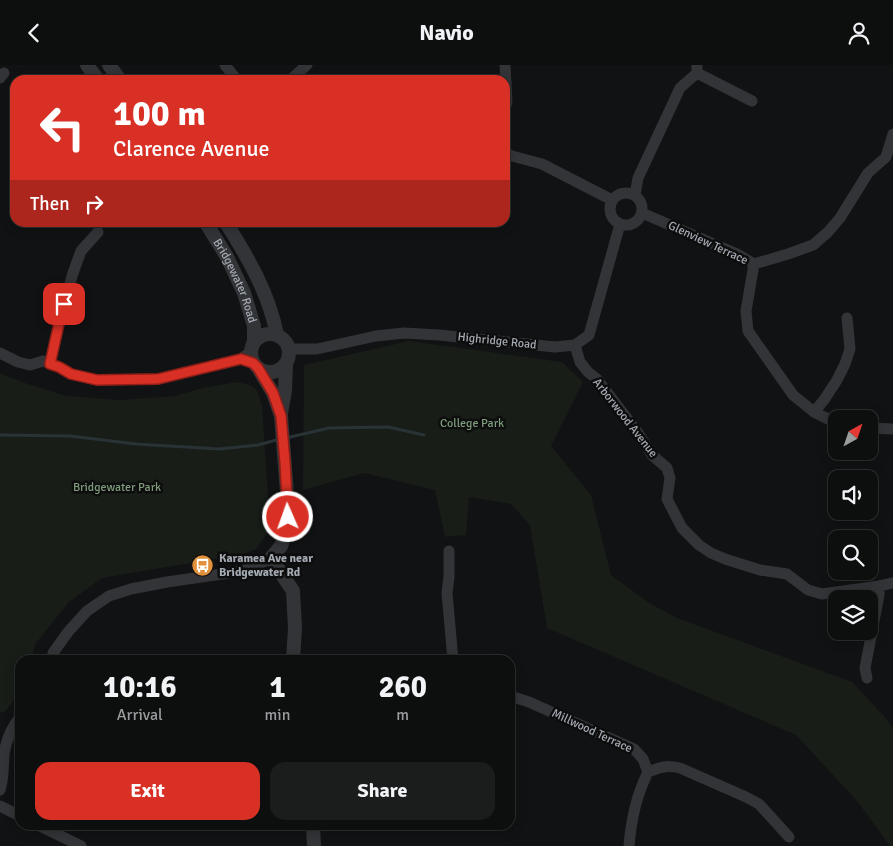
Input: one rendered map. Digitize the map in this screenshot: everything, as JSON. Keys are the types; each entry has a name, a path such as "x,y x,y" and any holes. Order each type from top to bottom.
{"street":[{"path":"108,65 116,75"},
{"path":"225,65 233,75"},
{"path":"296,75 307,65"},
{"path":"635,195 638,178 680,88 697,69 752,101"},
{"name":"Glenview Terrace","path":"642,213 737,253 754,264 788,254 813,245 828,232 840,218 868,173 890,160 893,134"},
{"path":"510,154 542,164 612,200"},
{"path":"622,192 635,195 642,203 640,217 633,223 620,224 610,214 609,209 612,200 622,192"},
{"path":"575,345 589,335 620,224"},
{"name":"Bridgewater Road","path":"208,227 227,257 244,293 254,326 251,357 273,393 281,416"},
{"name":"Bridgewater Road","path":"228,227 251,264 263,289 277,335"},
{"path":"50,364 73,273 81,251 98,232"},
{"path":"754,264 746,311 748,331 793,395 814,413 828,419"},
{"path":"814,413 837,380 850,349 846,318"},
{"path":"271,333 283,338 289,349 289,358 286,364 281,369 270,373 263,371 251,357 258,337 264,334 271,333"},
{"name":"Highridge Road","path":"289,349 317,349 376,336 404,333 554,347 575,345"},
{"name":"Arborwood Avenue","path":"575,345 580,362 597,379 652,455 667,468 670,478 667,499 682,529 699,545 725,559 760,570 787,574 808,590 822,594 893,583"},
{"path":"0,353 18,362 30,365 43,361 71,374 97,380 158,379 251,357"},
{"name":"Bridgewater Road","path":"271,558 281,546 288,527 281,416 285,391 286,364"},
{"path":"878,428 893,429"},
{"path":"448,551 449,577 447,593 453,655"},
{"path":"53,655 68,632 87,611 109,596 131,589 252,568 271,558 293,591 295,628 293,655"},
{"path":"867,679 865,668 879,595 879,586"},
{"name":"Millwood Terrace","path":"515,698 634,749 643,759 648,772"},
{"path":"0,790 3,780 4,736 15,723"},
{"path":"629,846 633,813 642,784 648,772 671,765 759,804 789,837"},
{"path":"0,806 15,814"},
{"path":"48,830 81,846"},
{"path":"313,830 314,846"}],"green space":[{"name":"College Park","path":"409,341 562,362 583,382 551,446 591,495 611,575 651,604 677,618 852,682 893,728 893,846 890,846 857,801 796,735 547,628 530,525 511,504 469,497 466,535 445,537 435,490 364,473 303,490 304,365"},
{"name":"Bridgewater Park","path":"0,373 66,396 119,400 175,396 202,388 237,382 250,385 257,390 262,406 269,511 268,532 256,549 244,554 102,578 69,602 36,643 32,655 15,655 15,698 6,711 0,713"}],"waterway":[{"path":"286,438 329,428 388,427 424,435"},
{"path":"0,435 70,436 136,444 219,449 258,445 280,439"}],"place":[{"name":"Karamea Ave near Bridgewater Rd","path":"203,565"}],"route":[{"path":"64,304 50,364 71,374 97,380 158,379 241,359 253,363 273,393 281,416 288,517"}]}
